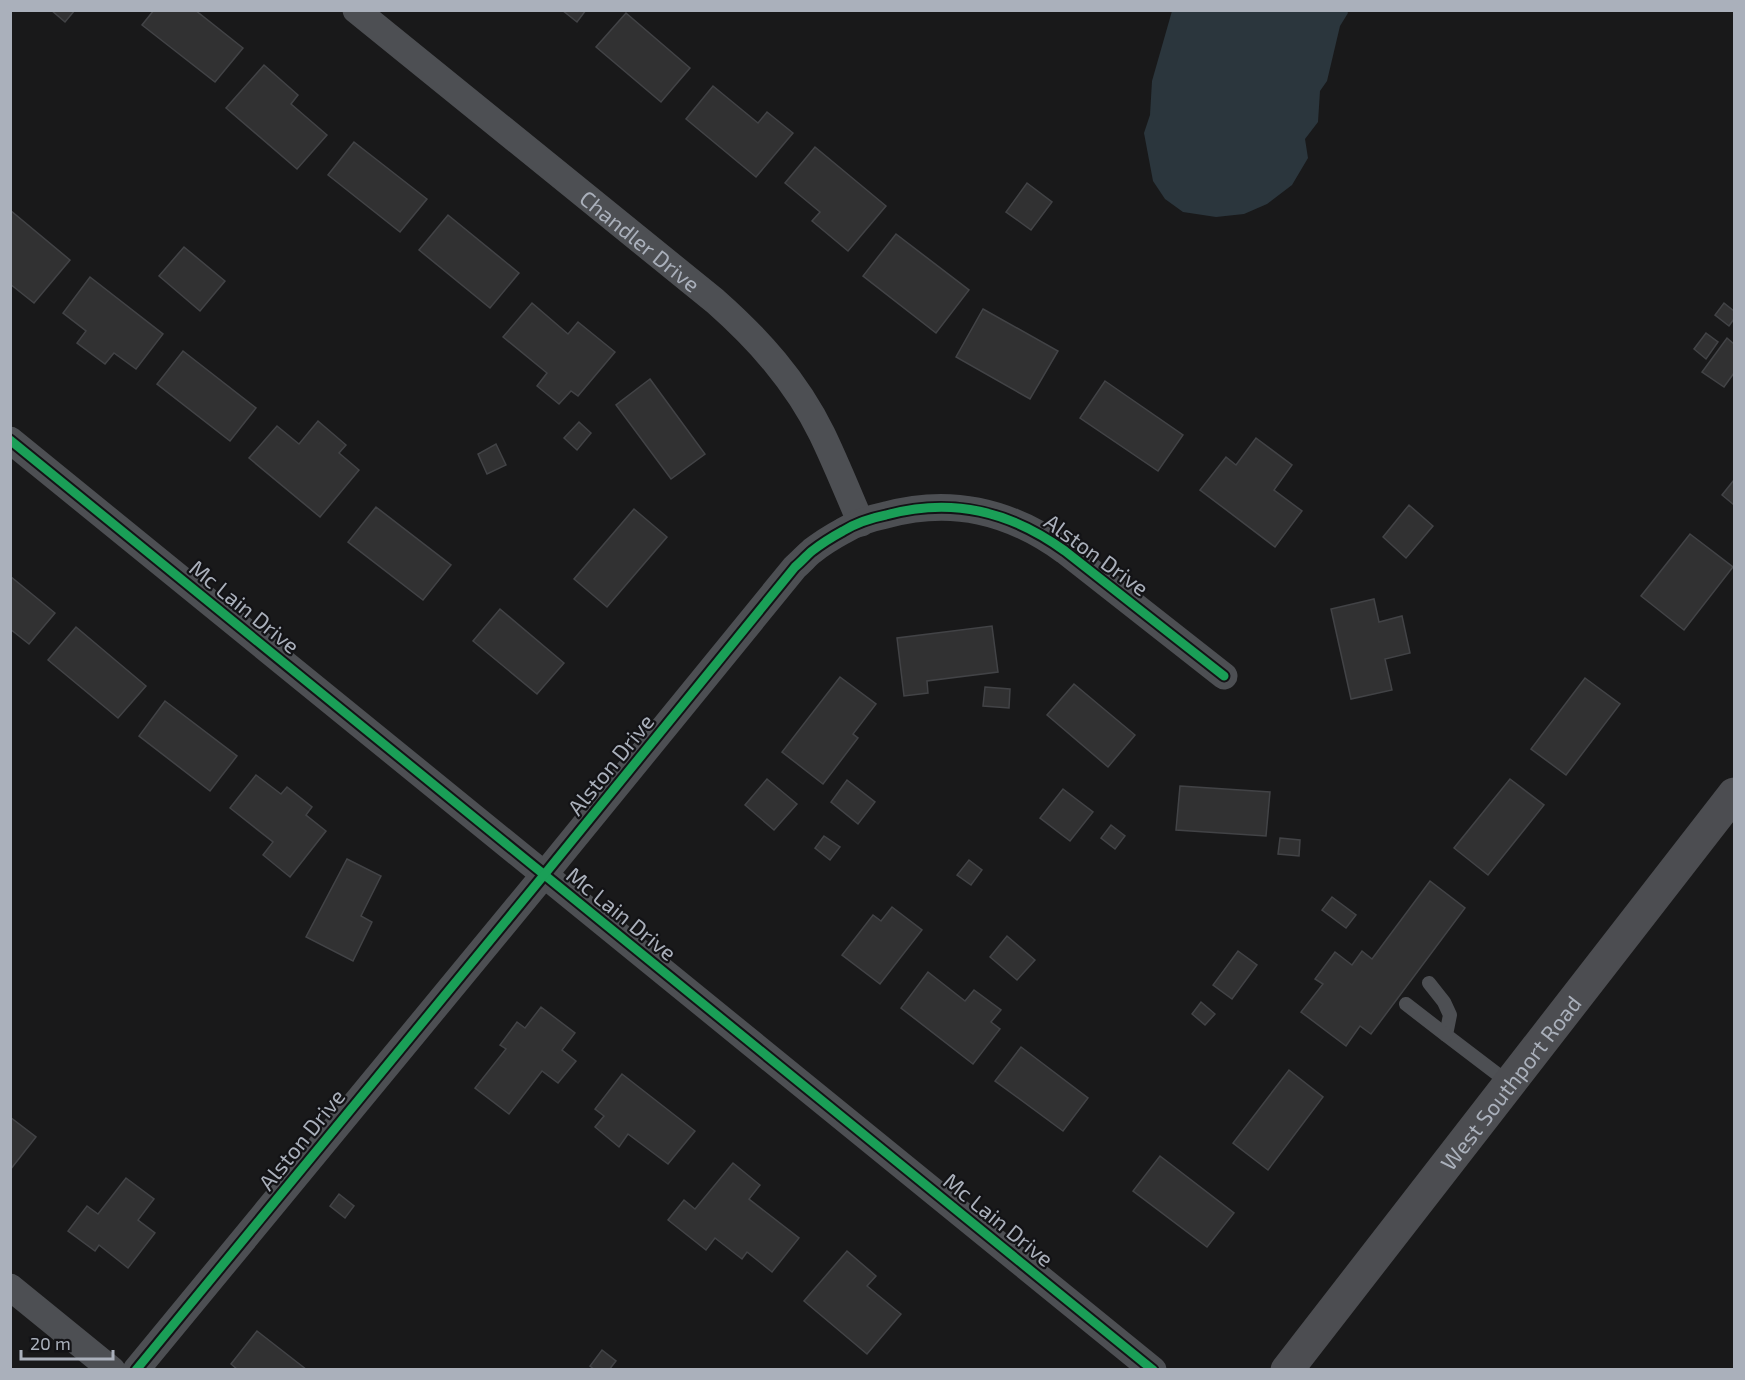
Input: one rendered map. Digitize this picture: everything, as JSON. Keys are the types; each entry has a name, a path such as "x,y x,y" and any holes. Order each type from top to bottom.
{"main road":[{"name":"West Southport Road","path":"1287,1370 1734,794"}],"street":[{"name":"Chandler Drive","path":"356,10 748,331 787,377 808,409 821,432 861,523"},
{"name":"Mc Lain Drive","path":"10,440 1153,1370"},
{"name":"Alston Drive","path":"136,1370 795,567 825,541 861,523 902,509 931,507 988,512 1040,534 1065,551 1224,676"},
{"path":"10,1287 112,1370"}],"lane":[{"path":"1429,983 1444,1002 1450,1015 1446,1035"},
{"path":"1406,1004 1509,1083"}],"shaded area":[{"path":"1172,11 1347,11 1348,13 1340,26 1327,81 1320,91 1318,122 1305,139 1308,158 1292,185 1267,204 1244,214 1216,217 1183,212 1165,199 1153,181 1144,133 1150,115 1152,81"}],"building":[{"path":"51,10 75,10 65,22"},
{"path":"154,10 195,10 243,48 215,82 142,25"},
{"path":"562,10 586,10 577,22"},
{"path":"626,13 690,68 661,102 596,47"},
{"path":"264,65 298,95 291,104 327,135 297,169 226,108"},
{"path":"713,86 758,123 767,112 793,133 756,177 686,119"},
{"path":"354,142 427,199 400,232 328,175"},
{"path":"815,147 886,206 848,251 812,221 820,212 785,183"},
{"path":"1027,183 1052,202 1031,230 1006,212"},
{"path":"10,210 70,260 34,303 10,284"},
{"path":"448,215 519,273 490,308 419,250"},
{"path":"896,234 969,290 936,333 863,276"},
{"path":"184,247 225,281 200,311 159,276"},
{"path":"90,277 163,334 136,369 114,353 105,364 77,343 86,331 63,313"},
{"path":"532,303 568,334 578,322 615,352 578,396 571,391 559,404 537,386 547,373 503,337"},
{"path":"1724,303 1734,311 1734,319 1729,326 1715,315"},
{"path":"983,309 1058,351 1030,399 956,357"},
{"path":"1706,333 1718,342 1706,359 1694,349"},
{"path":"1727,338 1734,344 1734,373 1724,387 1702,372"},
{"path":"183,351 256,408 230,441 157,384"},
{"path":"650,379 705,454 671,479 616,405"},
{"path":"1105,381 1183,435 1158,471 1080,418"},
{"path":"318,421 346,445 339,453 359,470 320,517 249,458 277,426 299,444"},
{"path":"579,422 591,433 577,450 564,438"},
{"path":"1256,438 1292,465 1274,490 1302,511 1275,547 1200,490 1226,457 1236,465"},
{"path":"496,444 506,465 487,474 478,454"},
{"path":"1734,480 1734,505 1722,495"},
{"path":"1409,505 1433,526 1406,558 1383,537"},
{"path":"376,507 451,565 423,600 348,542"},
{"path":"634,509 667,537 607,607 574,579"},
{"path":"1690,534 1733,567 1684,630 1641,596"},
{"path":"10,576 55,613 29,644 10,629"},
{"path":"1374,599 1379,622 1402,616 1410,653 1385,659 1392,690 1351,699 1331,609"},
{"path":"500,609 564,663 537,694 473,641"},
{"path":"992,626 998,672 927,681 928,693 904,696 897,638"},
{"path":"76,627 146,686 118,718 48,660"},
{"path":"840,677 876,704 853,734 858,738 823,784 782,752"},
{"path":"1585,678 1620,704 1566,775 1531,749"},
{"path":"1074,684 1135,735 1108,767 1047,715"},
{"path":"985,687 1010,689 1009,708 983,706"},
{"path":"165,701 237,756 210,791 139,736"},
{"path":"256,775 281,794 287,787 312,807 306,815 326,831 290,877 263,855 273,842 230,808"},
{"path":"767,779 797,804 774,830 745,805"},
{"path":"1510,779 1544,805 1488,875 1454,848"},
{"path":"847,780 875,802 858,824 831,802"},
{"path":"1180,786 1270,792 1266,836 1176,830"},
{"path":"1063,789 1093,812 1070,841 1040,818"},
{"path":"1111,825 1125,836 1115,849 1101,838"},
{"path":"824,836 840,847 830,860 815,848"},
{"path":"1280,838 1300,840 1299,856 1278,854"},
{"path":"347,859 381,876 361,916 372,922 353,961 306,937"},
{"path":"969,860 982,870 971,885 957,875"},
{"path":"1430,881 1465,908 1371,1034 1360,1026 1346,1046 1301,1012 1323,984 1315,979 1335,952 1352,965 1362,951 1372,959"},
{"path":"1332,897 1356,915 1346,928 1322,910"},
{"path":"892,907 922,930 880,984 842,955 873,915 881,921"},
{"path":"1007,936 1035,960 1017,980 990,957"},
{"path":"1238,951 1257,965 1232,999 1213,985"},
{"path":"928,972 965,1001 974,990 1001,1010 991,1022 1000,1029 973,1064 901,1008"},
{"path":"1201,1002 1215,1014 1205,1025 1192,1014"},
{"path":"541,1007 575,1033 562,1050 576,1061 558,1083 542,1071 509,1114 475,1088 506,1049 500,1045 517,1022 525,1028"},
{"path":"1021,1047 1088,1098 1063,1131 995,1081"},
{"path":"1289,1070 1323,1097 1268,1170 1233,1143"},
{"path":"622,1074 695,1131 668,1164 628,1134 619,1147 595,1127 604,1116 595,1109"},
{"path":"10,1117 36,1137 10,1170"},
{"path":"1160,1156 1234,1213 1207,1247 1133,1191"},
{"path":"733,1163 760,1185 749,1199 799,1238 772,1272 747,1252 742,1259 715,1238 706,1250 668,1220 684,1200 695,1209"},
{"path":"126,1178 154,1199 138,1220 155,1233 128,1268 99,1245 95,1251 68,1231 87,1206 98,1214"},
{"path":"339,1194 354,1206 345,1218 330,1206"},
{"path":"847,1251 876,1276 867,1286 901,1314 867,1354 804,1301"},
{"path":"257,1331 307,1370 238,1370 231,1364"},
{"path":"602,1350 616,1361 609,1370 595,1370 590,1366"}],"cycle path":[{"path":"10,440 1153,1370"},
{"path":"136,1370 795,567 827,541 864,521 910,510 934,507 957,508 1002,517 1044,537 1065,551 1224,676"}]}
